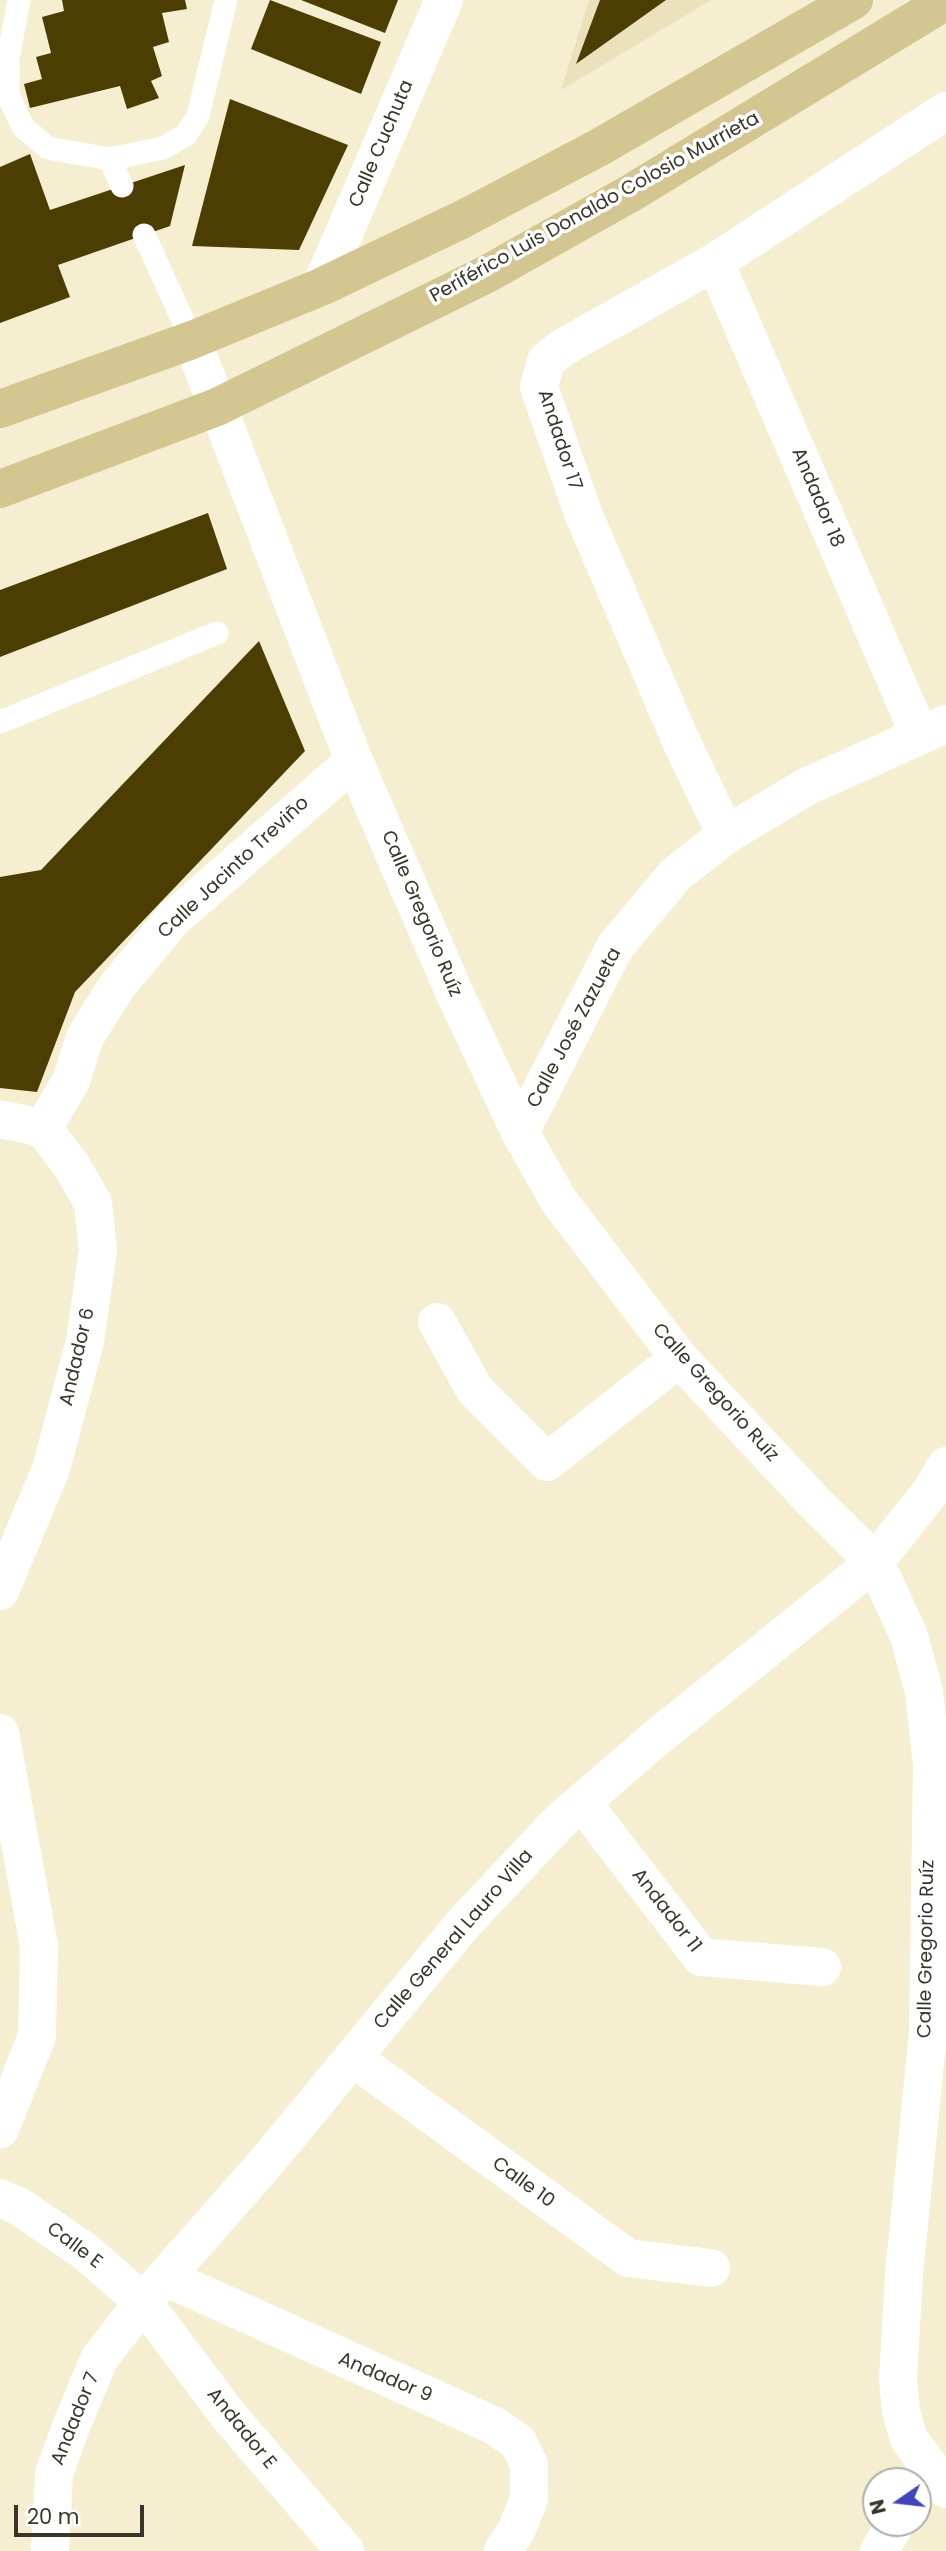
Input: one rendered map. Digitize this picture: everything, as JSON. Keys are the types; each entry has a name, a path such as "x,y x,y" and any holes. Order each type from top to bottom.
{"main road":[{"path":"0,409 192,340 321,287 463,219 598,148 854,0"},
{"name":"Periférico Luis Donaldo Colosio Murrieta","path":"0,489 217,407 487,275 643,186 946,1"}],"street":[{"name":"Calle Cuchuta","path":"321,287 444,0"},
{"name":"Andador 17","path":"726,835 681,741 583,513 539,387 546,361 562,348 715,261 946,111"},
{"name":"Andador 18","path":"715,261 932,729"},
{"name":"Calle Gregorio Ruíz","path":"192,340 354,761 455,994 520,1132 559,1200 679,1357 814,1503 875,1562 912,1647 939,1766 927,1881 937,2033 904,2274 898,2379 901,2411 909,2439 923,2467"},
{"name":"Calle José Zazueta","path":"520,1132 615,947 676,874 726,835 806,787 932,729"},
{"name":"Calle Jacinto Treviño","path":"43,1128 71,1081 85,1037 117,986 173,919 354,761"},
{"path":"0,1119 43,1128"},
{"name":"Andador 6","path":"0,1591 51,1469 85,1341 98,1250 93,1203 71,1165 43,1128"},
{"path":"437,1322 475,1390 547,1462 679,1357"},
{"name":"Calle General Lauro Villa","path":"155,2290 463,1924 559,1822 656,1738 875,1562 941,1482"},
{"path":"0,1733 39,1946 37,2036 0,2129"},
{"name":"Andador 11","path":"582,1802 701,1957 822,1967"},
{"name":"Calle 10","path":"353,2057 628,2258 711,2268"},
{"name":"Calle E","path":"0,2198 20,2207 86,2252 155,2290"},
{"name":"Andador 9","path":"155,2290 495,2426 517,2442 525,2453 531,2480 529,2499 510,2540"},
{"name":"Andador 7","path":"50,2551 54,2474 70,2429 100,2359 155,2290"},
{"name":"Andador E","path":"155,2290 228,2415 345,2551"}],"lane":[{"path":"19,0 8,59 8,95 23,127 48,148 110,159 163,148 186,135 198,116 226,0"},
{"path":"110,159 122,186"},
{"path":"144,235 192,340"},
{"path":"0,722 216,633"}],"shaded area":[{"path":"589,0 711,0 561,90"}],"building":[{"path":"62,0 185,0 187,9 162,13 169,42 153,47 162,76 151,81 159,98 127,109 120,86 30,108 24,84 42,79 36,57 51,53 42,17 64,11"},
{"path":"270,0 381,42 361,94 251,49"},
{"path":"301,0 398,0 385,33"},
{"path":"600,0 666,0 576,64"},
{"path":"230,99 348,145 299,250 192,246"},
{"path":"30,154 50,210 185,165 170,226 58,265 70,297 0,323 0,167"},
{"path":"208,513 227,569 0,657 0,590"},
{"path":"259,641 305,751 75,992 37,1092 0,1088 0,877 41,870"}]}
